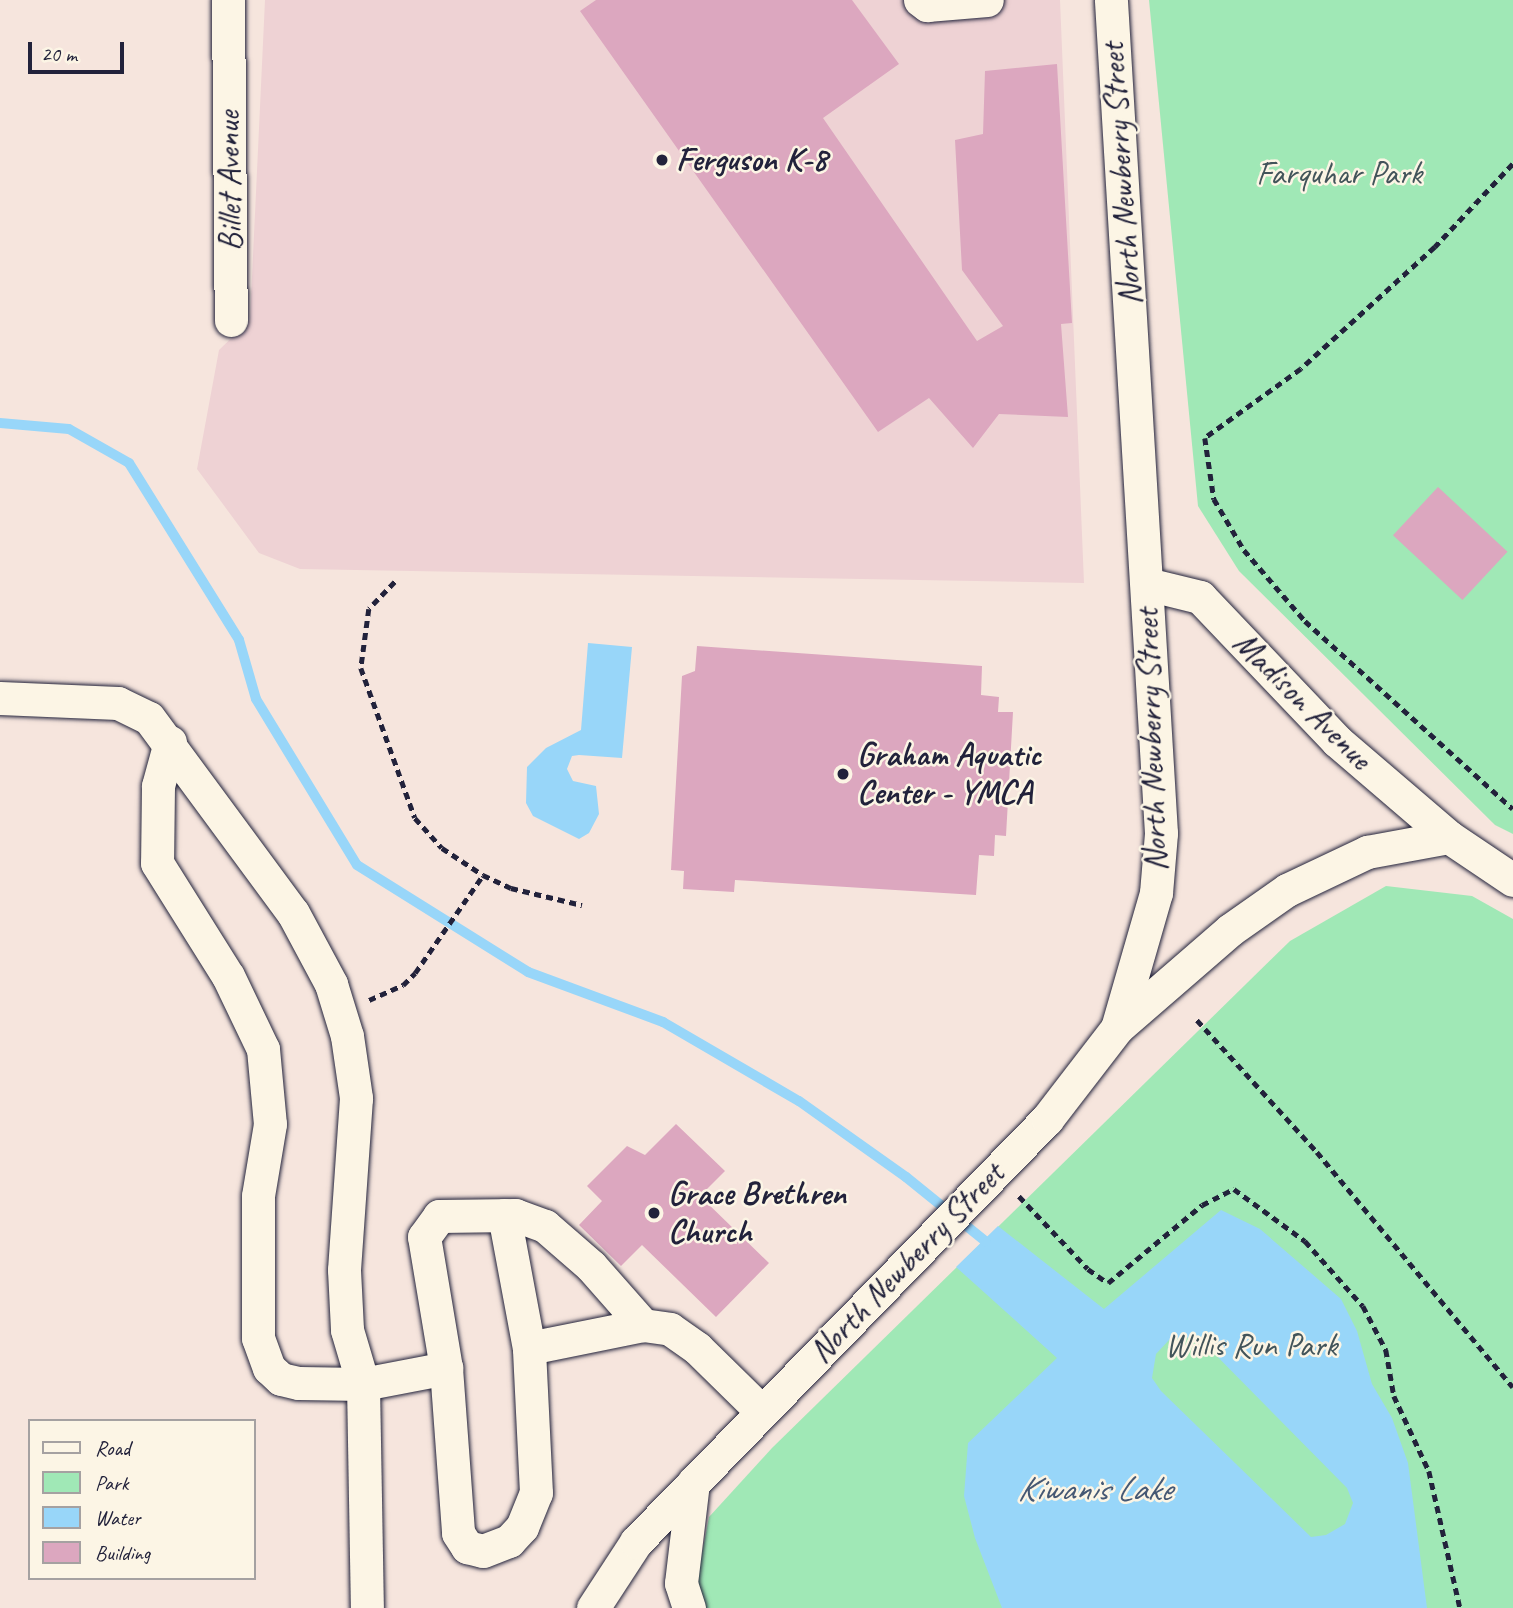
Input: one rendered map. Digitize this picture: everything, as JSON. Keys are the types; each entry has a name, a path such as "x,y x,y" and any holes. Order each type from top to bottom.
{"street":[{"name":"Billet Avenue","path":"228,0 231,320"},
{"path":"920,0 927,5 987,0"},
{"name":"North Newberry Street","path":"593,1608 636,1542 1077,1086 1117,1028 1156,893 1161,833 1111,0"},
{"name":"Madison Avenue","path":"1147,584 1199,597 1337,741 1449,837 1513,880"},
{"path":"0,698 118,703 149,719 170,742 293,913 331,984 356,1098 346,1215 346,1318 363,1384 367,1608"},
{"path":"170,742 158,786 157,863 228,976 263,1049 270,1124 258,1196 261,1356 281,1379 363,1384 446,1368"},
{"path":"1117,1028 1230,930 1287,890 1367,852 1449,837"},
{"path":"504,1215 529,1348 537,1493 522,1527 509,1541 483,1551 467,1547 458,1533 446,1368 424,1237 439,1216 504,1215 545,1226 561,1237 643,1325"},
{"path":"529,1348 643,1325 670,1329 697,1348 761,1412"},
{"path":"689,1608 681,1583 693,1483"}],"path":[{"path":"1513,164 1435,247 1301,369 1205,438 1214,499 1244,550 1305,621 1513,809"},
{"path":"395,582 369,609 361,668 415,818 442,848 483,875 511,888 582,905"},
{"path":"338,1010 403,985 437,946 483,875"},
{"path":"1197,1020 1317,1153 1513,1387"},
{"path":"1018,1195 1088,1269 1108,1283 1202,1205 1234,1189 1305,1241 1363,1306 1386,1350 1394,1396 1429,1471 1460,1608"}],"shaded area":[{"name":"Ferguson K-8","path":"265,0 1060,0 1084,583 300,569 259,553 197,469 219,350 250,320"}],"green space":[{"name":"Farquhar Park","path":"1149,0 1513,0 1513,834 1495,825 1239,571 1198,506"},
{"name":"Willis Run Park","path":"1386,886 1472,896 1513,919 1513,1608 697,1608 693,1600 709,1517 772,1448 1290,941"}],"water":[{"path":"588,643 632,647 622,758 572,756 567,769 573,781 596,786 599,814 589,833 579,839 533,816 526,803 527,767 546,748 581,730"},
{"name":"Kiwanis Lake","path":"1221,1210 1260,1229 1341,1299 1357,1331 1372,1384 1392,1418 1408,1463 1427,1608 1002,1608 975,1538 964,1496 968,1443 1057,1358 956,1267 998,1226 1104,1309","holes":["1184,1337 1201,1340 1347,1488 1353,1503 1345,1524 1326,1535 1311,1537 1161,1391 1152,1378 1156,1354 1169,1340"]}],"building":[{"path":"596,0 852,0 899,64 823,118 977,341 1003,326 962,270 955,140 983,134 985,71 1057,64 1072,323 1061,324 1068,417 999,414 973,448 929,398 878,432 580,11"},
{"path":"1438,487 1507,552 1462,600 1393,535"},
{"name":"Graham Aquatic Center - YMCA","path":"697,646 982,666 981,695 999,697 998,712 1013,712 1006,836 995,835 994,856 979,855 976,895 735,880 734,892 683,889 684,871 671,870 682,676 695,671"},
{"name":"Grace Brethren Church","path":"676,1124 725,1171 700,1196 769,1263 716,1317 642,1245 621,1266 579,1225 602,1201 587,1186 627,1146 645,1155"}],"waterway":[{"path":"0,423 69,429 129,463 239,640 256,699 357,865 528,972 663,1022 799,1101 906,1177 985,1241"}],"place":[{"name":"Ferguson K-8","path":"662,160"},
{"name":"Graham Aquatic Center - YMCA","path":"843,774"},
{"name":"Grace Brethren Church","path":"654,1213"}]}
